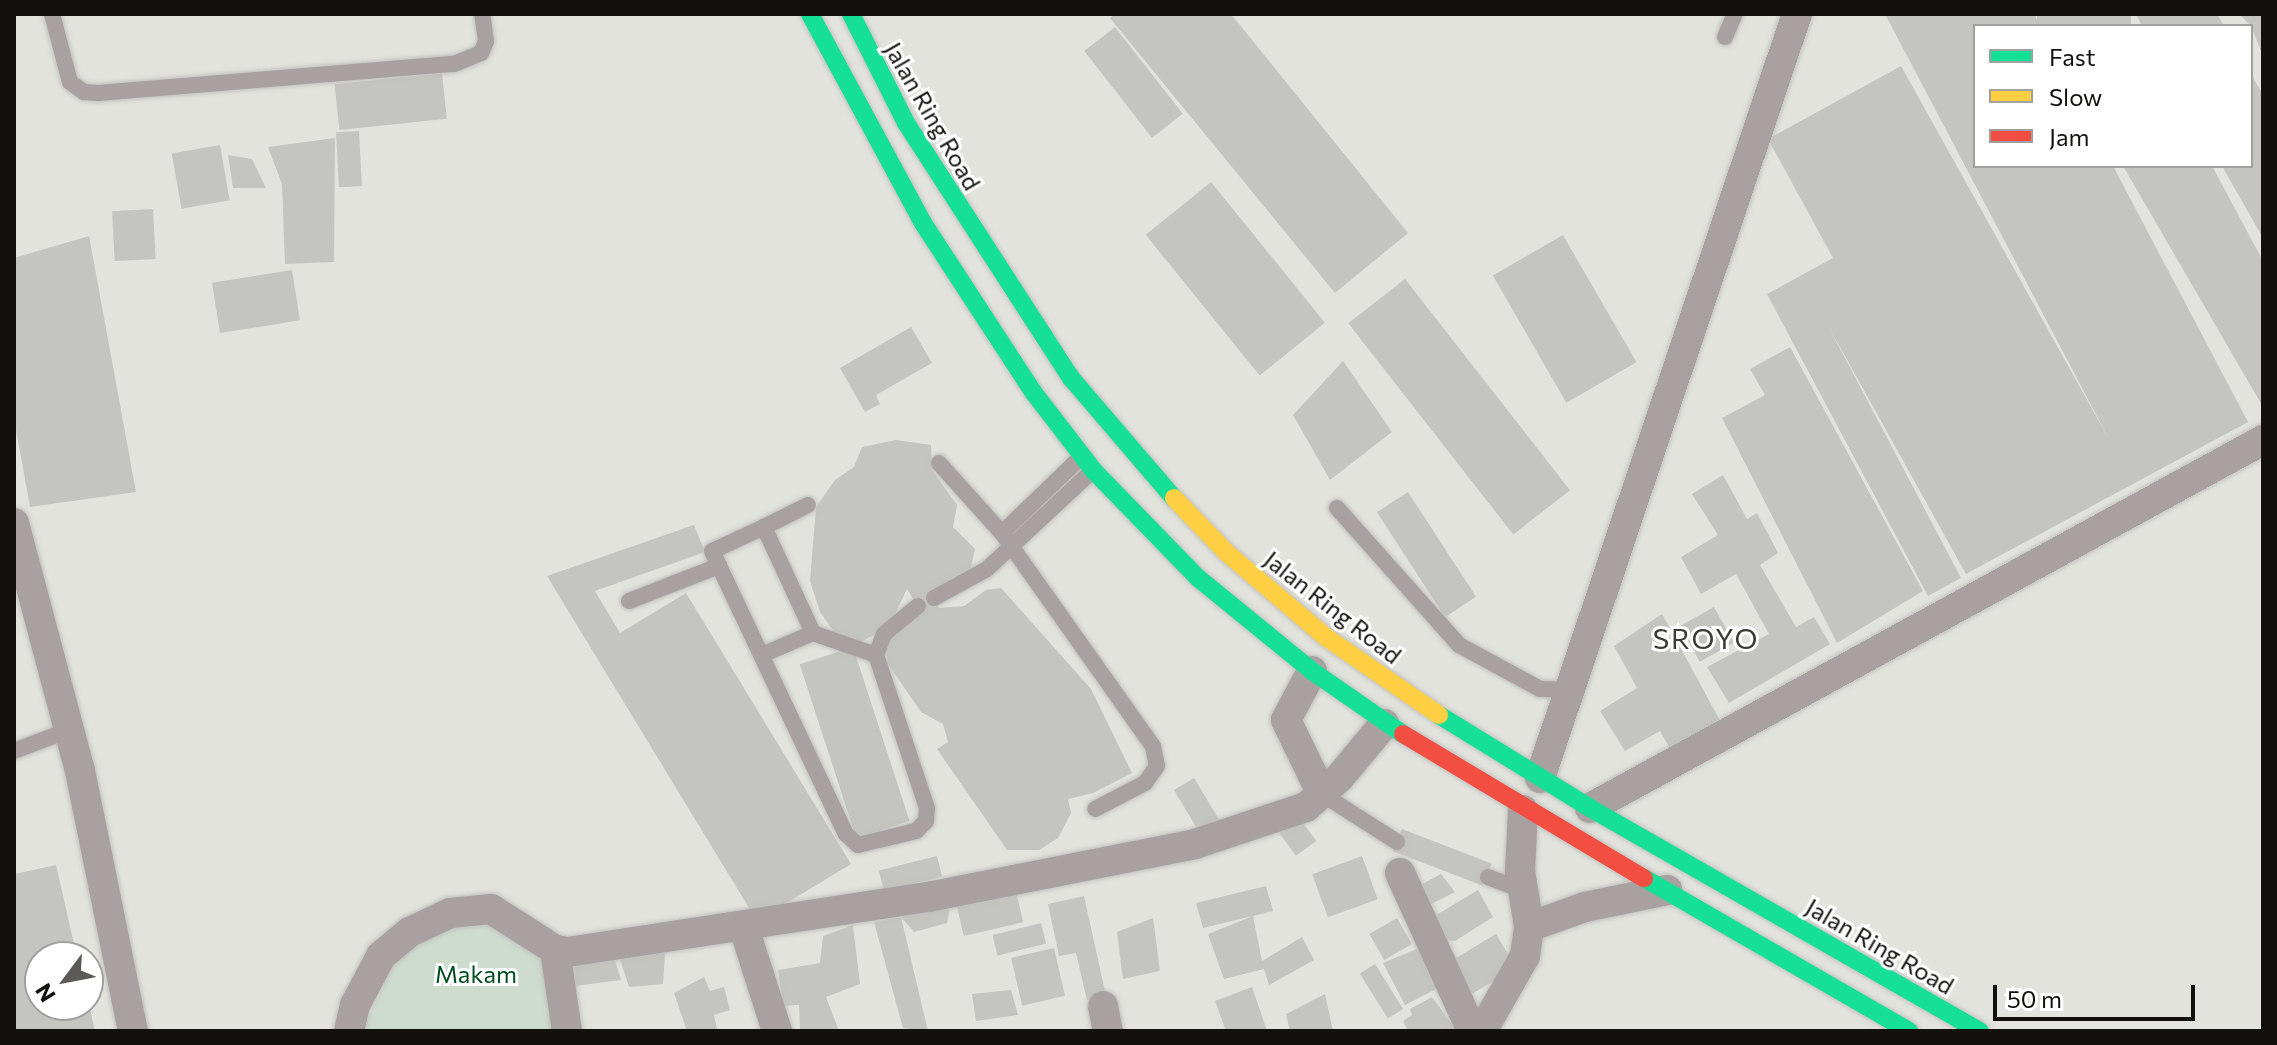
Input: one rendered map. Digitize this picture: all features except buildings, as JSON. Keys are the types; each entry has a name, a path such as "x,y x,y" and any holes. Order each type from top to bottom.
{"highway":[{"path":"810,14 960,284 1088,463 1198,578 1312,671 1384,724 1523,810 1909,1031"},
{"name":"Jalan Ring Road","path":"851,14 906,123 1024,311 1146,469 1227,553 1327,638 1417,701 1590,808 1980,1031"},
{"path":"1870,1008 1888,981"}],"street":[{"path":"1540,778 1797,14"},
{"path":"1590,808 2263,440"},
{"path":"14,523 69,730 119,943 133,1031"},
{"path":"1312,671 1286,720 1322,794"},
{"path":"349,1031 355,1005 381,956 410,932 450,913 491,909 555,950 744,928 1217,839 1306,807 1322,794 1384,724"},
{"path":"1482,1031 1519,974 1529,927 1524,891 1523,810"},
{"path":"1400,873 1472,1031"},
{"path":"1529,927 1585,907 1667,890"},
{"path":"744,928 777,1031"},
{"path":"555,950 567,1031"}],"lane":[{"path":"52,14 70,82 84,92 98,93 454,64 481,53 486,41 482,14"},
{"path":"1725,37 1735,14"},
{"path":"939,463 1006,539 1153,746 1157,766 1145,783 1095,809"},
{"path":"934,598 971,581 1006,539 1088,463"},
{"path":"808,505 712,551 764,654 846,834 858,845 872,845 916,831 926,821 927,808 876,655 884,634 918,606"},
{"path":"1337,508 1459,645 1540,689 1569,690"},
{"path":"764,527 813,633"},
{"path":"629,601 719,566"},
{"path":"764,654 813,633 876,655"},
{"path":"14,751 69,730"},
{"path":"1322,794 1397,842"},
{"path":"1488,877 1524,891"}],"green space":[{"name":"Makam","path":"478,915 544,955 559,1031 362,1031 400,954"}],"traffic: fast":[{"path":"810,14 923,223 1034,393 1093,470 1198,578 1312,671 1403,734"},
{"path":"851,14 906,123 1071,378 1174,498"},
{"path":"1439,715 1590,808 1980,1031"},
{"path":"1644,878 1909,1031"}],"traffic: slow":[{"path":"1174,498 1227,553 1327,638 1439,715"}],"traffic: jam":[{"path":"1403,734 1644,878"}],"district":[{"name":"SROYO","path":"1706,638"}]}
